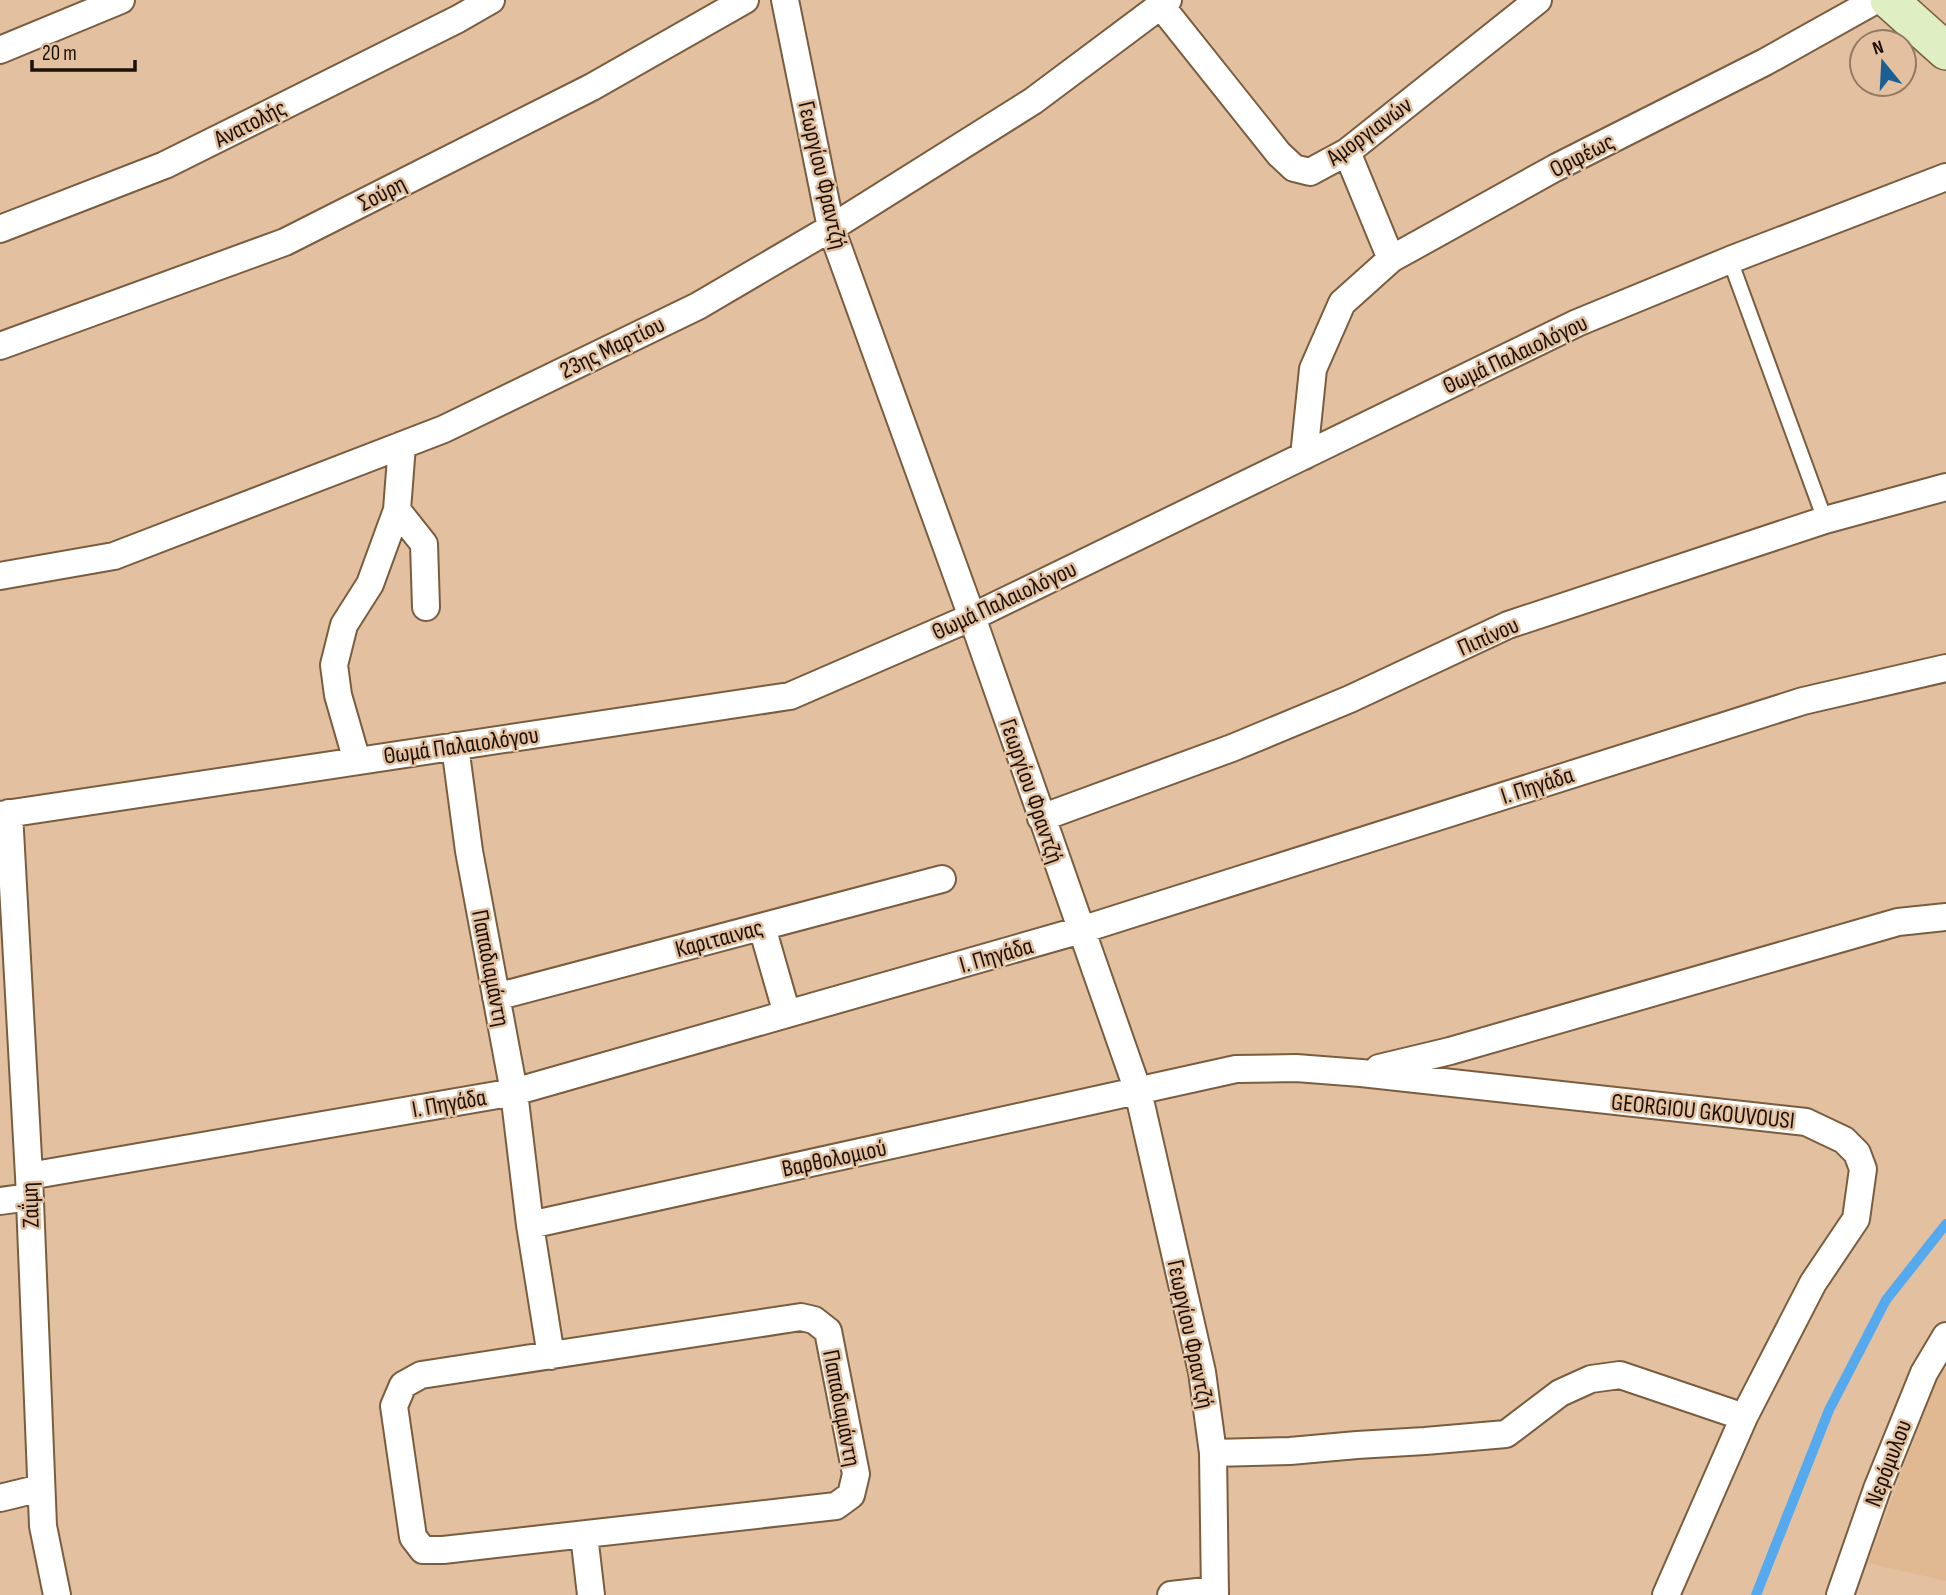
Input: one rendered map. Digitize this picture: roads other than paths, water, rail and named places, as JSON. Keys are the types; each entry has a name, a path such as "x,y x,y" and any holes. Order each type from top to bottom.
{"main road":[{"path":"1889,0 1946,51"}],"street":[{"path":"0,50 121,0"},
{"name":"Ανατολής","path":"0,229 164,165 491,0"},
{"name":"Σούρη","path":"0,346 285,242 592,87 746,0"},
{"name":"Γεωργίου Φραντζή","path":"785,0 831,228 972,617 1138,1091 1202,1372 1213,1454 1215,1592"},
{"name":"Αμοργιανών","path":"1164,3 1279,154 1294,168 1310,172 1347,152 1538,0"},
{"name":"Ορφέως","path":"1304,456 1312,369 1342,303 1391,259 1555,169 1765,62 1876,0"},
{"name":"23ης Μαρτίου","path":"0,576 114,556 402,445 443,429 698,306 831,228 1033,101 1164,3"},
{"path":"1347,152 1391,259"},
{"name":"Θωμά Παλαιολόγου","path":"5,814 790,696 972,617 1577,323 1730,260 1946,177"},
{"path":"357,761 338,695 334,665 344,625 370,584 397,510 402,445"},
{"name":"Πιπίνου","path":"1041,818 1232,748 1350,699 1508,625 1825,520 1946,487"},
{"path":"397,510 424,544 426,607"},
{"name":"Ι. Πηγάδα","path":"0,1201 29,1187 514,1092 1081,930 1803,701 1946,668"},
{"name":"Παπαδιαμάντη","path":"455,746 469,851 514,1092 530,1225 551,1356"},
{"name":"Ζαΐμη","path":"5,814 29,1187 43,1526 57,1595"},
{"name":"Καριταινας","path":"496,997 942,879"},
{"path":"1361,1073 1463,1047 1898,922 1946,917"},
{"path":"762,927 787,1014"},
{"name":"GEORGIOU GKOUVOUSI","path":"1138,1091 1236,1069 1297,1068 1806,1122 1844,1140 1857,1153 1863,1169 1856,1219 1813,1283 1744,1417 1666,1595"},
{"name":"Βαρθολομιού","path":"530,1225 1138,1091"},
{"name":"Παπαδιαμάντη","path":"801,1317 814,1320 828,1331 856,1474 851,1495 836,1506 584,1535 423,1550 413,1537 394,1406 403,1385 422,1374 551,1356 801,1317"},
{"name":"Νερόμυλου","path":"1840,1595 1877,1489 1924,1373 1946,1336"},
{"path":"1213,1454 1290,1451 1506,1434 1560,1393 1591,1379 1620,1375 1744,1417"},
{"path":"0,1498 41,1488"},
{"path":"584,1535 591,1595"},
{"path":"1171,1595 1215,1592"}],"lane":[{"path":"1730,260 1825,520"}],"waterway":[{"path":"1756,1595 1829,1410 1886,1300 1946,1224"}]}
